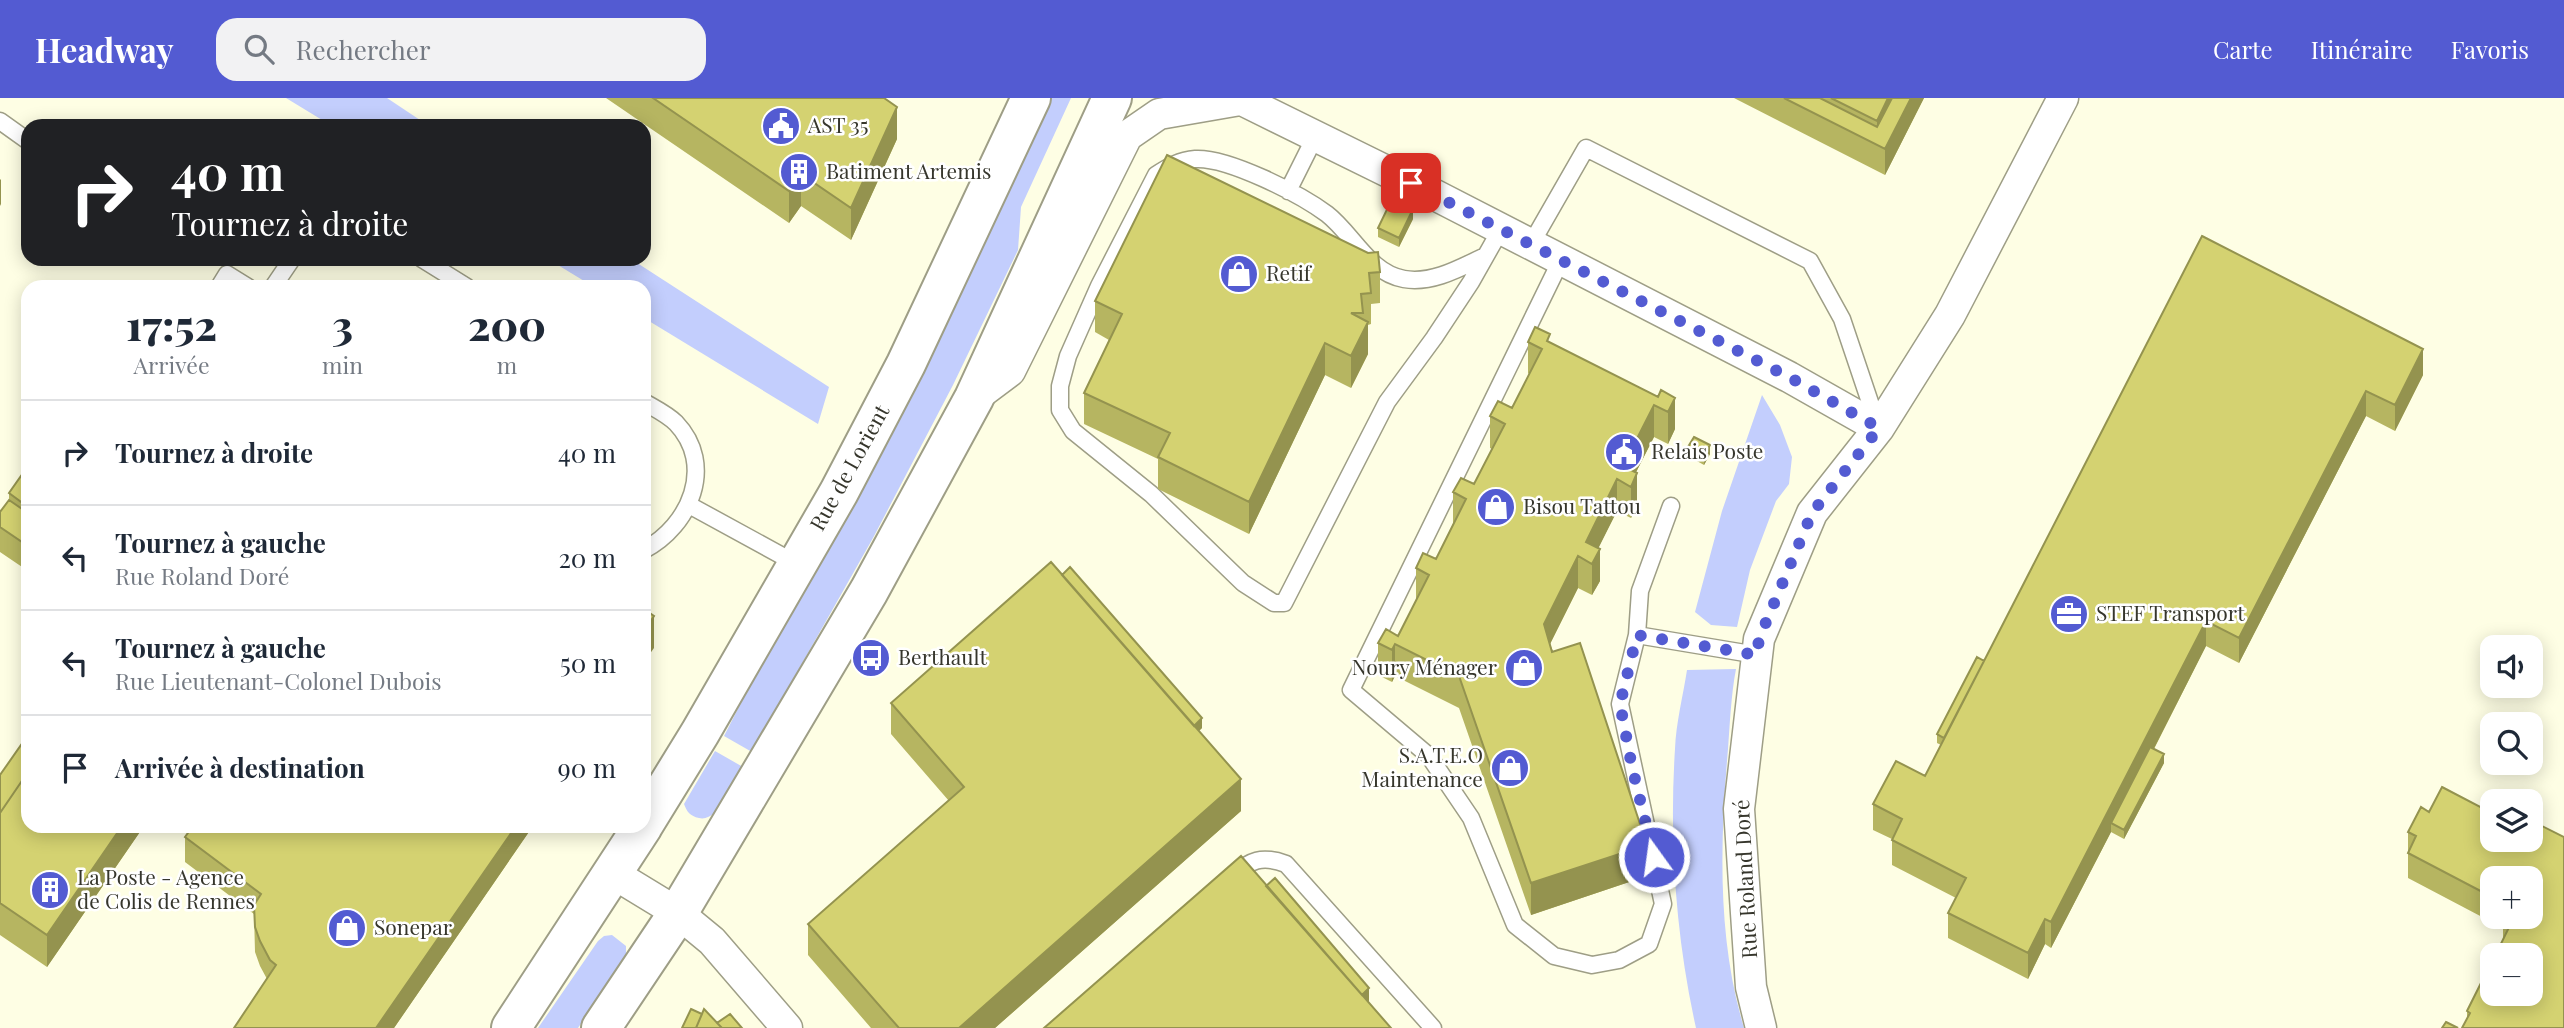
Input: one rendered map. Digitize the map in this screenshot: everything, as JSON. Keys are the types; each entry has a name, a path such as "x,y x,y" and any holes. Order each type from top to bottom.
{"main road":[{"name":"Rue de Lorient","path":"651,812 700,733 839,492 906,365 1031,98"},
{"path":"601,1028 678,913 856,613 974,398 1112,98"},
{"name":"Rue de Lorient","path":"511,1028 638,833"}],"street":[{"name":"Rue Roland Doré","path":"1761,1028 1751,987 1739,809 1759,639 1812,513 1879,428 1950,315 2063,98"},
{"path":"974,398 1010,371 1128,136 1159,114 1239,99 1531,244 1789,377 1879,428"},
{"path":"614,874 678,913 730,959 787,1028"}],"lane":[{"path":"0,121 21,136"},
{"path":"1287,191 1315,137"},
{"path":"1531,244 1586,148 1810,261 1842,319 1879,428"},
{"path":"1485,256 1428,280 1402,279 1370,262 1356,243 1328,215 1287,191 1222,161 1194,159 1172,164 1156,175 1099,286 1068,356 1060,386 1060,410 1073,431 1151,494 1243,583 1274,603 1284,603 1387,402 1434,338 1485,256 1501,229"},
{"path":"1561,260 1352,690 1429,755 1471,818 1515,925 1554,956 1592,965 1619,960 1649,944 1663,904 1620,704 1637,635 1640,591 1671,506"},
{"path":"433,266 456,280"},
{"path":"224,280 228,274 237,280"},
{"path":"651,407 675,422 687,438 695,456 697,477 689,505 675,527 651,546"},
{"path":"689,505 797,564"},
{"path":"1637,635 1757,655"},
{"path":"1223,884 1254,860 1265,858 1286,864 1433,1028"}],"shaded area":[{"path":"286,98 387,98 418,119 320,119"},
{"path":"1051,98 1071,98 1021,207 1018,250 953,385 873,538 752,752 724,736"},
{"path":"560,266 642,266 829,387 818,424 651,322 651,280 582,280"},
{"path":"1762,395 1780,425 1792,457 1789,484 1776,501 1750,570 1737,627 1711,625 1695,612 1722,511"},
{"path":"1736,669 1725,784 1722,854 1729,960 1744,1028 1696,1028 1683,960 1676,890 1673,784 1677,729 1687,670"},
{"path":"715,751 743,767 719,808 706,818 699,818 689,813 684,804"},
{"path":"612,935 626,946 626,957 578,1028 538,1028 598,941 604,936"}],"building":[{"name":"Batiment Artemis","path":"653,98 884,98 897,107 851,208 801,174 789,191"},
{"path":"1784,98 1820,98 1877,127 1892,98 1911,98 1885,149"},
{"path":"1831,98 1888,98 1877,121"},
{"path":"1167,155 1368,253 1378,252 1380,272 1369,273 1371,293 1361,294 1363,313 1351,313 1368,322 1351,356 1325,343 1249,502 1158,457 1170,433 1084,393 1122,314 1095,301"},
{"path":"1392,199 1413,209 1399,238 1378,228"},
{"path":"2202,236 2423,349 2395,405 2366,391 2239,638 2206,621 2051,922 2045,919 2028,953 1948,913 1966,878 1892,840 1902,819 1873,804 1896,761 1925,776"},
{"path":"1535,327 1550,334 1547,341 1658,397 1661,390 1675,398 1668,412 1654,405 1623,466 1637,473 1631,487 1617,479 1586,542 1600,549 1592,564 1578,556 1544,624 1552,652 1580,643 1647,845 1531,883 1459,676 1395,644 1392,650 1378,643 1386,629 1398,636 1429,575 1416,568 1423,553 1436,559 1466,499 1453,492 1461,478 1474,484 1505,424 1490,416 1498,401 1512,408 1542,349 1528,342"},
{"path":"1694,437 1710,445 1704,456 1688,447"},
{"path":"21,476 21,502 9,493"},
{"path":"9,500 21,508 21,541 0,527 0,512"},
{"path":"1051,562 1241,779 959,1028 899,1028 808,924 964,787 891,703"},
{"path":"1070,567 1202,718 1194,726 1062,575"},
{"path":"1977,657 1984,661 1944,738 1937,734"},
{"path":"21,745 21,782 0,813 0,775"},
{"path":"2150,747 2164,754 2124,830 2111,823"},
{"name":"La Poste - Agence de Colis de Rennes","path":"21,782 21,833 117,833 47,935 0,903 0,813"},
{"path":"2442,787 2480,807 2480,852 2543,852 2543,826 2564,837 2564,1028 2462,1028 2480,985 2480,1006 2543,1006 2543,943 2501,943 2508,929 2543,929 2543,866 2480,866 2480,891 2408,853 2416,836 2408,832 2421,807 2429,812"},
{"path":"188,833 511,833 376,1028 234,1028 276,965 270,960 255,927 254,905 261,894 185,837"},
{"path":"1241,856 1391,1028 1044,1028"},
{"path":"1275,878 1369,988 1362,995 1266,886"},
{"path":"691,1009 702,1014 696,1028 682,1028"},
{"path":"704,1009 722,1028 696,1028"},
{"path":"730,1014 742,1028 722,1028 717,1023"},
{"path":"2446,1022 2458,1028 2442,1028"}],"place":[{"name":"AST 35","path":"781,126"},
{"name":"Batiment Artemis","path":"799,172"},
{"name":"Retif","path":"1239,274"},
{"name":"Relais Poste","path":"1624,452"},
{"name":"Bisou Tattou","path":"1496,507"},
{"name":"STEF Transport","path":"2069,614"},
{"name":"Berthault","path":"871,658"},
{"name":"Noury Ménager","path":"1524,668"},
{"name":"S.A.T.E.O Maintenance","path":"1510,768"},
{"name":"La Poste - Agence de Colis de Rennes","path":"50,890"},
{"name":"Sonepar","path":"347,928"}],"route":[{"path":"1411,183 1789,377 1879,428 1812,513 1759,639 1757,655 1637,635 1620,704 1654,857"}]}
